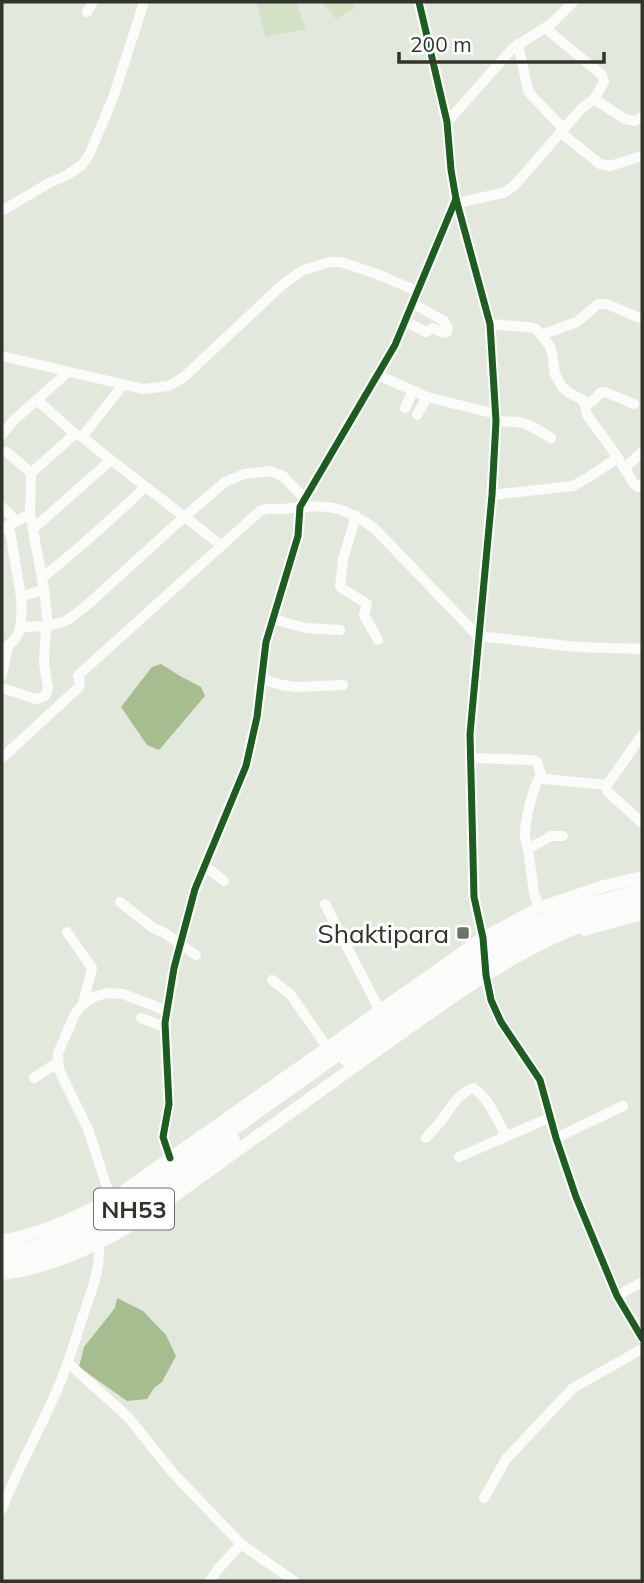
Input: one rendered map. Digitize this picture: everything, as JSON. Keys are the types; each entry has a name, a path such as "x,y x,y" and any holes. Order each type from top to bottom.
{"highway":[{"name":"NH53","path":"2,1254 46,1243 114,1211 249,1123 459,979 555,927 642,890"},
{"name":"NH53","path":"615,902 642,901"},
{"name":"NH53","path":"2,1264 60,1248 117,1221 178,1179 249,1123"}],"main road":[{"path":"2,1241 59,1225 111,1200 483,938 539,908 604,886 642,877"},
{"path":"2,1274 44,1264 120,1233 509,960 604,918 642,909"}],"street":[{"path":"87,12 93,2"},
{"path":"2,211 67,175 82,165 89,155 113,99 145,2"},
{"path":"419,2 447,122 456,201 490,324 496,417 492,495 470,734 474,897 483,938 485,975 491,1000 501,1022 540,1080 576,1197 617,1296 642,1338"},
{"path":"447,122 518,44 557,19 573,2"},
{"path":"456,201 503,192 514,186 581,109 594,99 604,82 602,75 545,28"},
{"path":"518,44 528,90 562,130 600,164 606,166 642,156"},
{"path":"594,99 625,119 635,121 642,117"},
{"path":"170,1158 163,1137 169,1104 165,1027 174,968 195,889 246,766 257,717 267,642 298,536 302,502 395,345 456,201"},
{"path":"2,356 142,389 169,386 184,377 293,275 321,264 330,262 352,265 417,291"},
{"path":"405,321 426,332 433,328 445,333 448,329 444,321 412,303"},
{"path":"541,335 578,322 598,304 607,304 642,319"},
{"path":"490,324 536,329 549,345 555,374 562,387 583,400 587,415 635,485 642,485"},
{"path":"2,435 13,421 68,372"},
{"path":"378,374 427,397 496,417 521,421 551,438"},
{"path":"2,688 36,699 47,693 48,686 44,648 47,626 44,589 30,514 31,473 78,435 123,385"},
{"path":"405,408 413,391"},
{"path":"585,405 605,392 634,404"},
{"path":"417,415 427,397"},
{"path":"37,400 78,435 221,545"},
{"path":"3,452 31,473"},
{"path":"624,469 642,452"},
{"path":"492,495 573,486 617,458"},
{"path":"33,529 111,460"},
{"path":"21,626 47,626 66,621 225,482 244,474 270,471 283,476 302,502"},
{"path":"41,578 77,551 145,487"},
{"path":"2,758 76,689 84,670 169,596 221,545 264,509 278,509 302,502 333,506 355,515 374,528 478,636 577,647 642,649"},
{"path":"2,507 9,525 21,597 21,626 12,642 5,647 2,675"},
{"path":"9,525 30,514"},
{"path":"355,515 343,559 340,587 367,604 363,612 378,640"},
{"path":"21,597 44,589"},
{"path":"273,619 305,628 340,630"},
{"path":"261,679 296,687 343,685"},
{"path":"642,735 638,751 607,785 607,791 642,823"},
{"path":"470,758 533,760 537,762 544,779 607,785"},
{"path":"539,908 525,838 535,784 541,775"},
{"path":"528,849 551,836 563,836"},
{"path":"205,866 223,881"},
{"path":"120,902 153,928 197,955"},
{"path":"325,904 379,1009"},
{"path":"567,933 642,915"},
{"path":"66,932 92,968 83,1004"},
{"path":"272,980 290,994 327,1047"},
{"path":"111,1200 88,1129 59,1070 58,1053 75,1014 83,1004 96,996 108,993 123,994 167,1011"},
{"path":"141,1018 165,1027"},
{"path":"34,1078 58,1062"},
{"path":"426,1138 455,1100 463,1092 473,1088 492,1109 506,1136"},
{"path":"556,1138 623,1106"},
{"path":"459,1157 551,1117"},
{"path":"2,1509 68,1363 96,1275 99,1243"},
{"path":"617,1296 642,1282"},
{"path":"484,1499 506,1459 573,1388 642,1349"},
{"path":"68,1363 128,1417 173,1473 241,1544 294,1581"},
{"path":"210,1581 241,1544"}],"shaded area":[{"path":"256,2 296,2 306,29 266,37"},
{"path":"322,2 352,2 354,8 336,19"},
{"path":"161,664 201,687 205,696 159,750 147,745 121,707 152,667"},
{"path":"117,1298 143,1311 166,1335 176,1356 162,1382 147,1399 127,1401 79,1367 84,1347 115,1308"}],"cycle path":[{"path":"419,2 447,122 456,199 490,324 496,421 492,495 470,734 474,897 483,938 486,975 491,1000 501,1022 540,1080 576,1197 617,1296 642,1338"},
{"path":"170,1158 163,1137 169,1104 165,1023 174,968 195,889 246,766 257,717 266,642 298,536 300,507 395,345 456,199"}],"place":[{"name":"Shaktipara","path":"463,933"}]}
